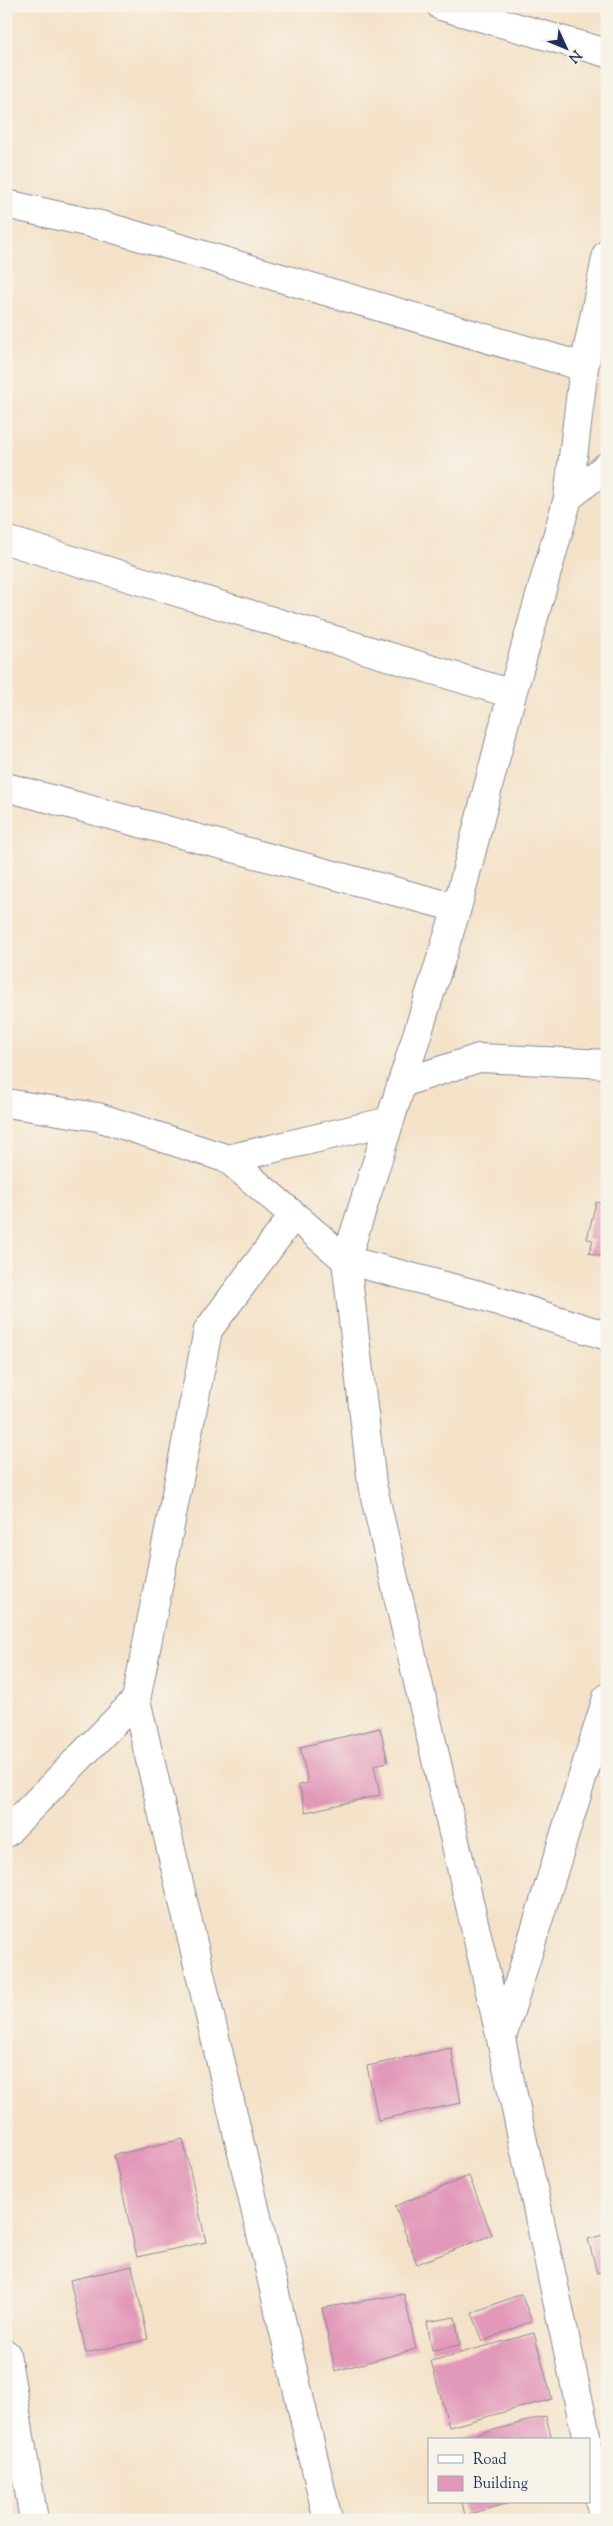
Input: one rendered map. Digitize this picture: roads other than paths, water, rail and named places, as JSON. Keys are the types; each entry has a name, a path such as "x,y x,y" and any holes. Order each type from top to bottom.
{"street":[{"path":"441,6 607,53"},
{"path":"6,204 104,226 584,368"},
{"path":"587,2438 501,2039 372,1484 346,1260 457,908 512,694 568,498 584,368 607,254"},
{"path":"568,498 607,466"},
{"path":"6,540 512,694"},
{"path":"6,787 457,908"},
{"path":"402,1083 480,1058 607,1064"},
{"path":"6,1103 98,1117 228,1159 346,1260 479,1295 607,1336"},
{"path":"228,1159 390,1121"},
{"path":"294,1216 208,1330 136,1700 328,2520"},
{"path":"501,2039 607,1698"},
{"path":"6,1833 136,1700"},
{"path":"6,2354 34,2520"},
{"path":"590,2457 604,2520"}]}
